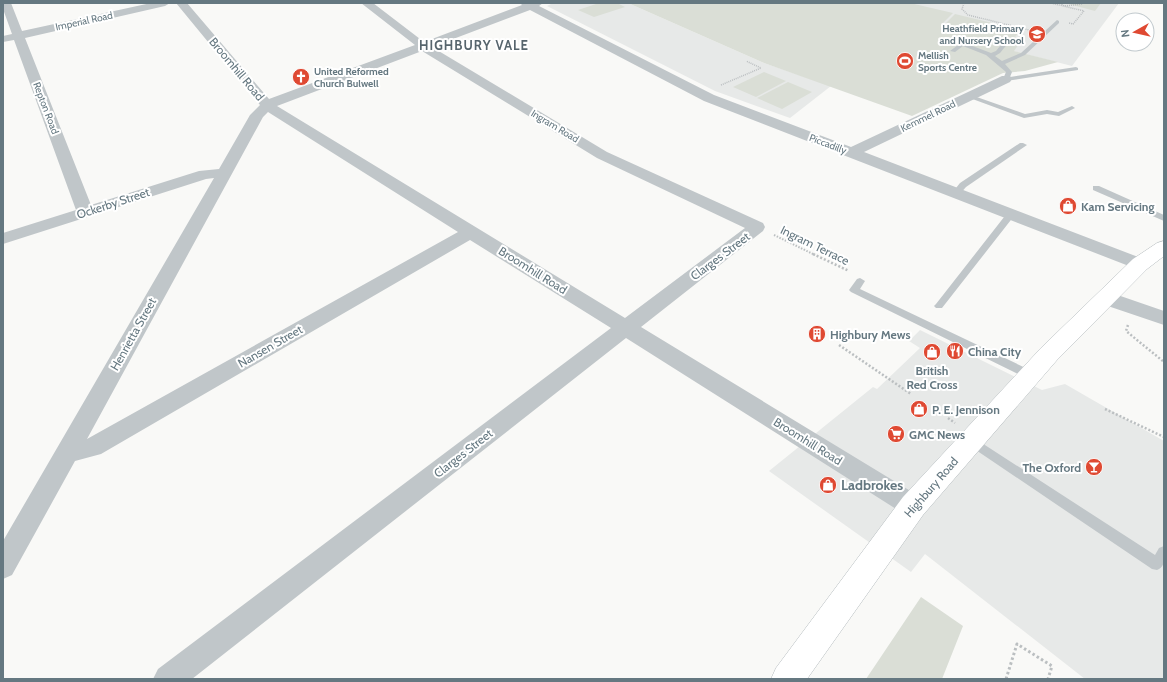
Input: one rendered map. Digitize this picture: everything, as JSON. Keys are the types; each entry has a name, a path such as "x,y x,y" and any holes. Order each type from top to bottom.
{"main road":[{"name":"Highbury Road","path":"787,679 913,506 1049,354 1140,264 1164,247"}],"street":[{"name":"Repton Road","path":"6,3 86,212"},
{"name":"Imperial Road","path":"3,39 165,3"},
{"name":"Broomhill Road","path":"181,3 267,105 913,506"},
{"name":"Ingram Road","path":"366,3 424,47 602,155 757,227"},
{"path":"267,105 424,47 531,4"},
{"name":"Piccadilly","path":"531,4 709,98 1140,264"},
{"name":"Kemmel Road","path":"851,153 1006,79"},
{"name":"Henrietta Street","path":"3,566 257,114 267,105"},
{"name":"Ockerby Street","path":"3,239 204,174 224,173"},
{"name":"Clarges Street","path":"168,679 757,227"},
{"name":"Nansen Street","path":"66,453 93,447 471,232"},
{"path":"1106,298 1164,318"}],"lane":[{"path":"1001,64 1023,54 1057,22"},
{"path":"991,55 998,52 1006,42"},
{"path":"953,51 962,44 991,55 1009,72 1006,79"},
{"path":"1006,79 1076,69"},
{"path":"968,96 1024,116 1047,112 1059,114 1072,108"},
{"path":"956,193 963,185 1023,145"},
{"path":"1096,188 1164,218"},
{"path":"939,306 1011,214"},
{"path":"860,281 854,290 1030,375"},
{"path":"971,441 1157,564 1164,552"}],"path":[{"path":"964,3 962,9 968,15 1044,34"},
{"path":"1051,3 1084,11 1073,24 1057,22"},
{"path":"1060,3 1064,6 1083,4"},
{"path":"719,87 761,68 746,61"},
{"name":"Ingram Terrace","path":"757,227 862,278 860,281"},
{"path":"1126,331 1164,362"},
{"path":"838,345 912,394"},
{"path":"1105,409 1164,437"},
{"path":"1006,679 1016,644 1052,666 1048,679"}],"shaded area":[{"path":"553,3 628,3 764,63 831,86 790,118 715,91 547,6"},
{"path":"599,3 617,3 625,7 594,17 578,10"},
{"name":"Mellish Sports Centre","path":"628,3 910,3 953,13 942,24 944,25 955,14 1021,30 1011,42 1019,44 1014,51 1058,62 1025,71 1003,73 912,116 764,63"},
{"name":"Heathfield Primary and Nursery School","path":"886,3 1119,3 1072,66 1013,51 1019,44 879,9"},
{"path":"1065,3 1101,3 1095,11"},
{"path":"764,72 786,81 756,97 733,87"},
{"path":"788,82 812,92 782,109 757,98"},
{"path":"920,330 1042,390 1065,384 1164,441 1164,679 1085,679 925,554 911,572 769,471 873,387 877,389 920,348 909,341"},
{"path":"921,597 963,626 942,679 866,679"}],"place":[{"name":"Heathfield Primary and Nursery School","path":"1037,34"},
{"name":"Mellish Sports Centre","path":"905,61"},
{"name":"United Reformed Church Bulwell","path":"301,77"},
{"name":"Kam Servicing","path":"1068,206"},
{"name":"Highbury Mews","path":"817,334"},
{"name":"China City","path":"955,351"},
{"name":"British Red Cross","path":"932,352"},
{"name":"P. E. Jennison","path":"919,409"},
{"name":"GMC News","path":"896,434"},
{"name":"The Oxford","path":"1094,467"},
{"name":"Ladbrokes","path":"828,485"}],"district":[{"name":"HIGHBURY VALE","path":"474,45"}]}
